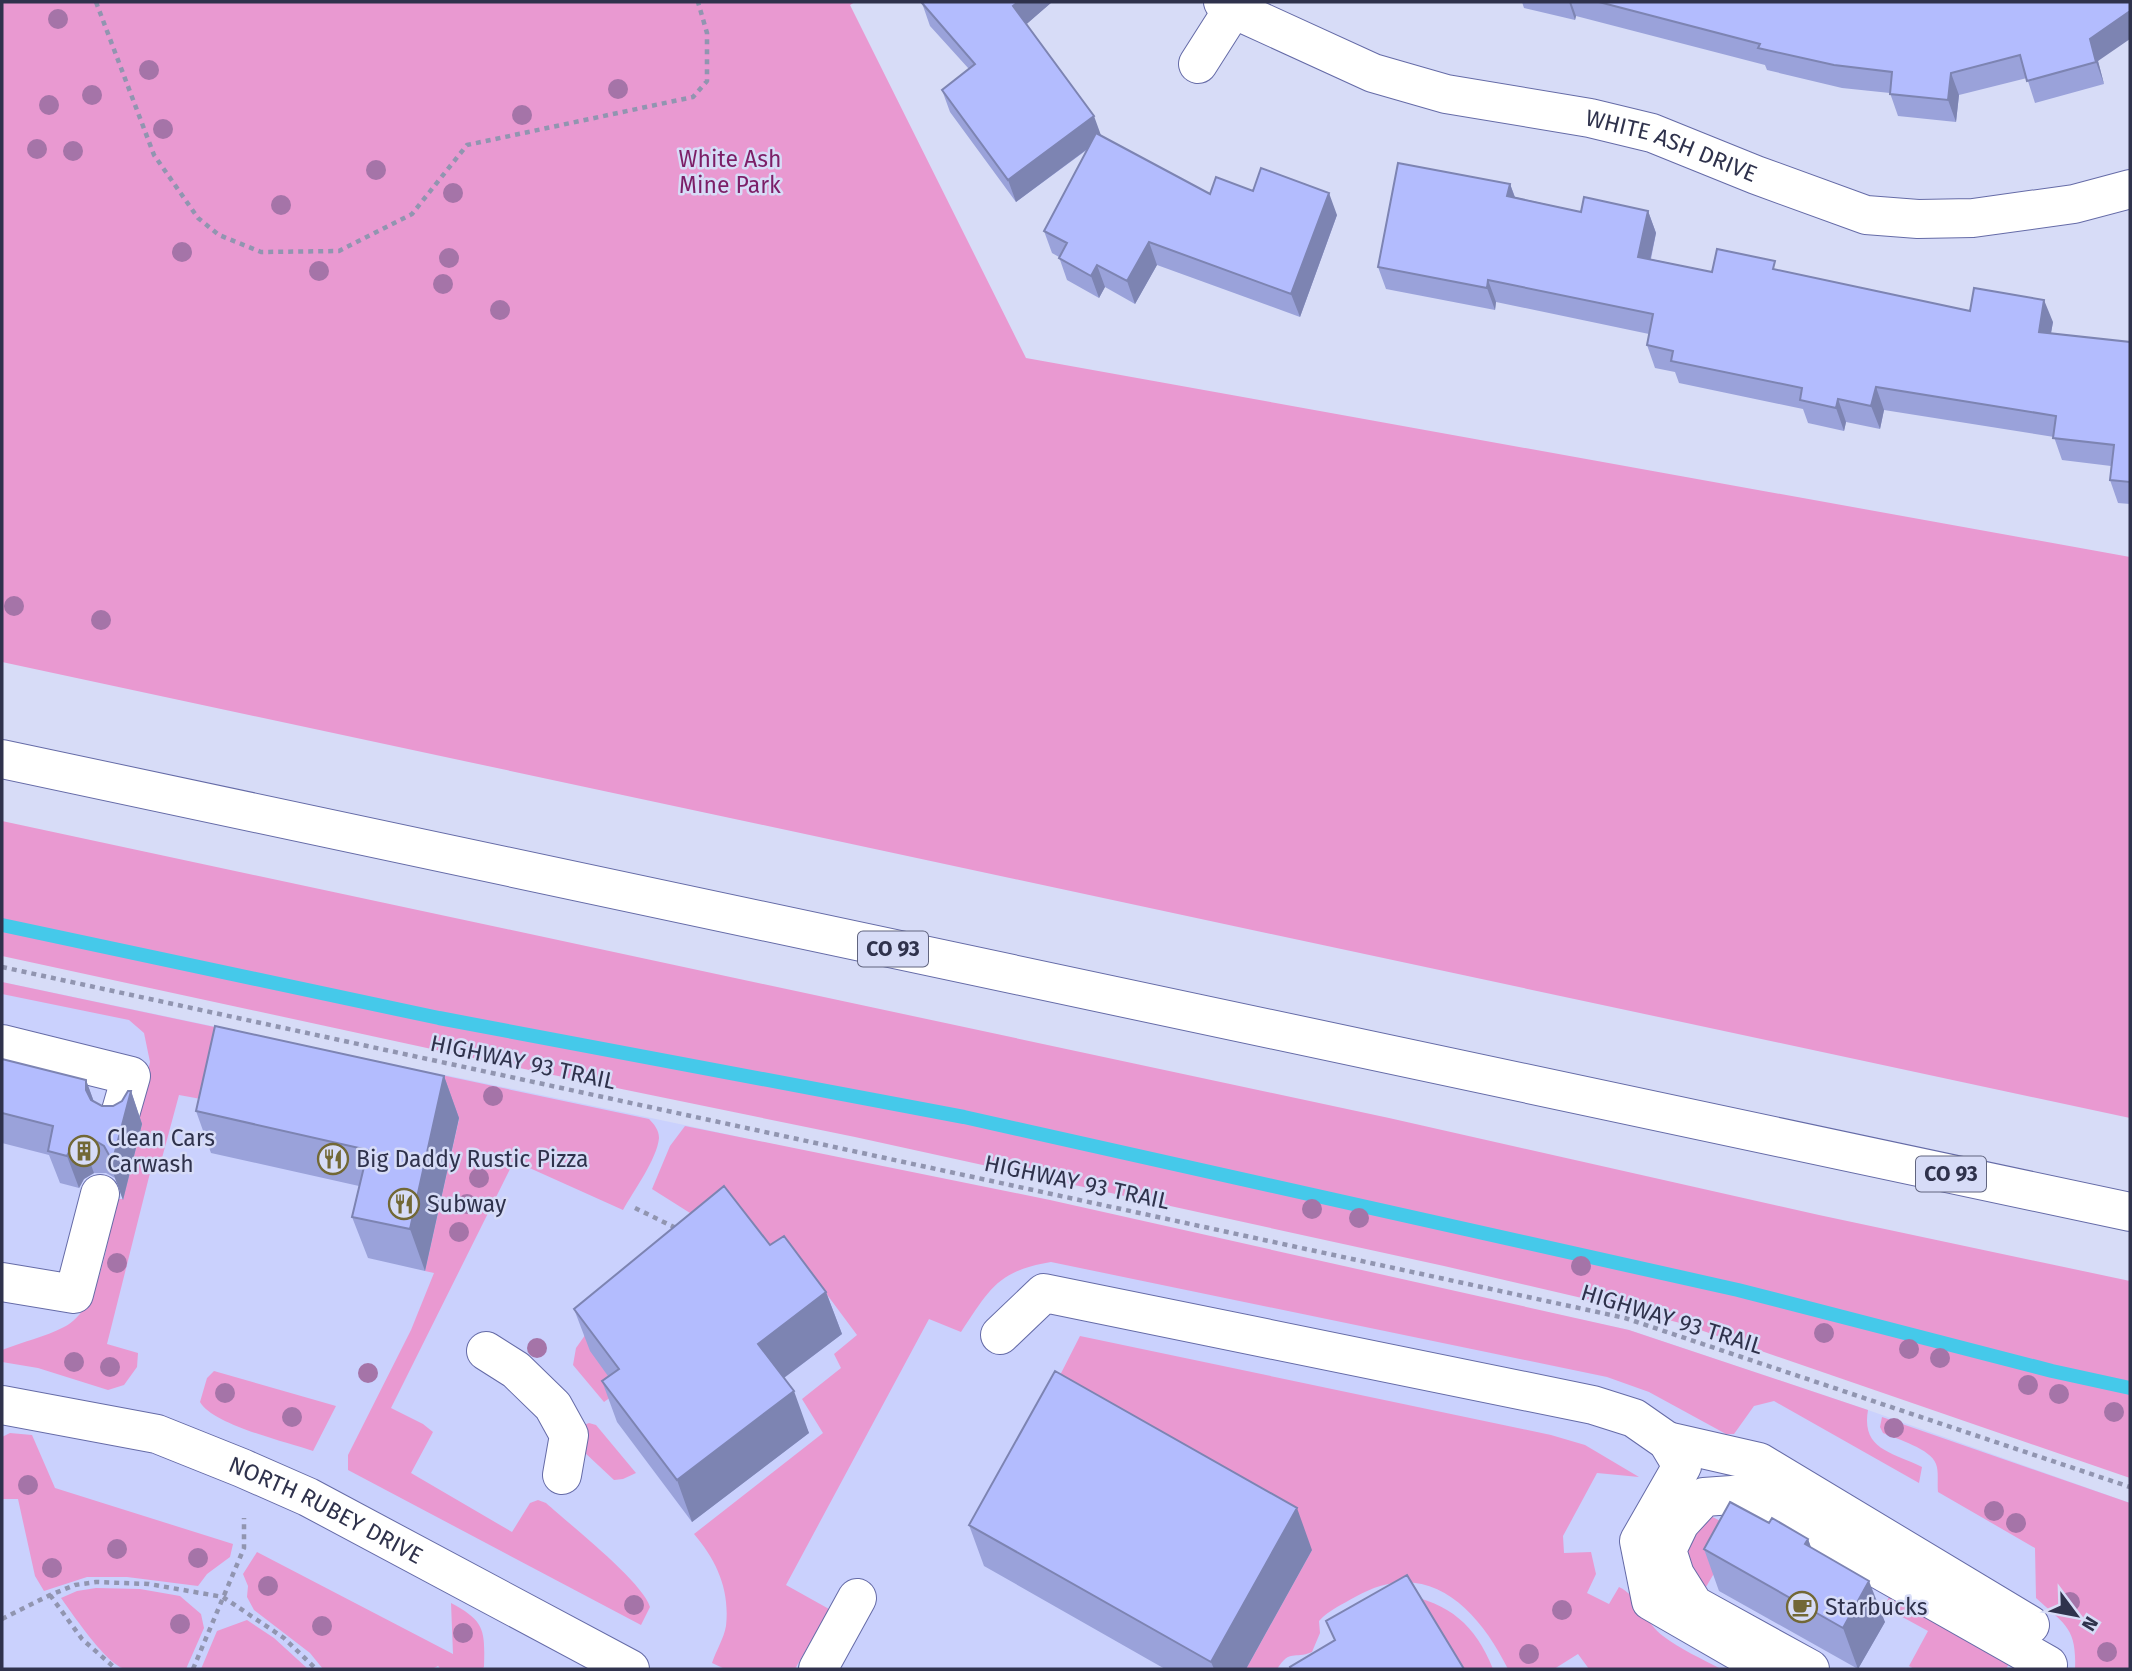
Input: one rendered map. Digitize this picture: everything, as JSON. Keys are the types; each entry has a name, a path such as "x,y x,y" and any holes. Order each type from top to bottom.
{"main road":[{"path":"1198,64 1228,5"},
{"name":"WHITE ASH DRIVE","path":"1228,5 1373,73 1446,94 1590,118 1652,133 1866,215 1919,219 1973,218 2074,204 2130,188"},
{"name":"CO 93","path":"2,759 2130,1212"},
{"path":"2,1044 131,1076 119,1118"},
{"path":"2,1282 74,1294 100,1194"},
{"path":"1000,1335 1044,1293 1593,1405 1634,1418 1667,1441 1759,1462 2043,1633 2047,1667"},
{"path":"486,1351 516,1370 553,1406 569,1435 562,1475"},
{"name":"NORTH RUBEY DRIVE","path":"2,1405 157,1434 242,1468 308,1497 630,1669"},
{"path":"1667,1441 1682,1466 1639,1541 1651,1601 1769,1669"},
{"path":"1810,1669 1694,1605 1675,1575 1667,1550 1680,1523 1704,1497 1746,1494 2047,1667"},
{"path":"818,1669 857,1598"}],"path":[{"path":"96,2 154,155 198,218 219,234 261,252 339,251 412,214 467,145 693,97 707,81 707,33 698,2"},
{"name":"HIGHWAY 93 TRAIL","path":"2,967 1625,1318 2130,1487"},
{"path":"635,1208 689,1235"},
{"path":"193,1669 244,1548 242,1468"},
{"path":"2,1619 75,1585 96,1582 121,1582 223,1597 284,1638 316,1669"},
{"path":"50,1595 82,1640 116,1669"}],"shaded area":[{"path":"2,982 689,1126 1629,1330 1868,1410 2130,1503 2130,1669 2,1669"}],"green space":[{"name":"White Ash Mine Park","path":"2,2 855,2 850,5 1026,358 2130,557 2130,1118 2,662"},
{"path":"2,821 1389,1118 1819,1215 2130,1281 2130,1478 1680,1323 1599,1302 855,1137 529,1070 2,956"},
{"path":"2,982 649,1119 658,1132 657,1146 623,1210 514,1161 391,1408 433,1432 411,1473 512,1532 530,1503 538,1500 546,1503 634,1583 650,1607 641,1625 348,1470 348,1455 411,1330 434,1273 425,1271 459,1119 212,1101 179,1095 162,1158 154,1157 107,1344 138,1353 137,1367 124,1385 108,1390 38,1368 2,1362 2,1350 49,1334 77,1318 95,1288 117,1199 123,1199 142,1124 136,1122 150,1062 144,1033 129,1020 2,994"},
{"path":"685,1126 1050,1200 1629,1330 1868,1410 1869,1434 1874,1442 1890,1453 1922,1467 1919,1483 1774,1401 1754,1406 1734,1434 1726,1434 1649,1392 1607,1377 1051,1262 1018,1271 997,1284 961,1332 929,1319 786,1585 829,1609 795,1669 725,1669 712,1663 726,1626 724,1588 715,1565 694,1534 823,1433 802,1399 841,1368 834,1354 857,1335 802,1261 789,1267 745,1213 717,1230 652,1189 670,1146"},
{"path":"588,1331 619,1391 604,1402 573,1365 576,1348"},
{"path":"1080,1336 1551,1435 1585,1445 1639,1477 1597,1473 1563,1536 1564,1553 1591,1552 1596,1574 1587,1593 1609,1604 1619,1587 1632,1596 1663,1636 1721,1669 1589,1669 1578,1654 1554,1669 1508,1669 1481,1626 1465,1608 1447,1594 1427,1585 1405,1582 1381,1586 1355,1597 1327,1614 1319,1621 1320,1633 1312,1652 1289,1657 1277,1669 1246,1669 1312,1550 1055,1385"},
{"path":"214,1371 336,1406 313,1451 235,1425 208,1410 200,1402 207,1378"},
{"path":"1882,1417 2130,1503 2130,1669 2075,1669 2071,1635 2061,1621 2036,1598 2035,1548 1938,1492 1937,1470 1933,1459 1913,1445 1883,1433 1880,1427"},
{"path":"584,1425 596,1425 636,1473 614,1480 583,1451"},
{"path":"10,1433 32,1435 55,1488 233,1544 230,1557 207,1574 198,1586 127,1577 87,1577 44,1591 35,1576 18,1499 2,1499 2,1437"},
{"path":"1709,1515 1739,1531 1703,1592 1697,1589 1683,1541"},
{"path":"257,1552 453,1654 451,1603 471,1615 481,1628 484,1667 323,1669 310,1653 254,1610 247,1597 248,1586 243,1574"},
{"path":"96,1588 140,1589 180,1596 201,1614 204,1628 186,1669 126,1669 110,1659 61,1598 77,1591"},
{"path":"1891,1593 2010,1662 2006,1669 1914,1669 1909,1666 1928,1631 1884,1607"},
{"path":"1403,1594 1434,1604 1459,1618 1478,1640 1493,1669 1456,1669"},
{"path":"247,1620 274,1638 308,1669 201,1669 217,1631"}],"building":[{"path":"1018,2 1013,6 1094,116 1008,180 942,90 975,64 922,3"},
{"path":"1599,2 2130,2 2130,11 2090,39 2096,62 2027,81 2020,55 1951,73 1948,100 1890,94 1892,72 1834,65 1758,48 1760,44"},
{"path":"1096,133 1210,194 1216,177 1253,191 1261,168 1329,193 1291,294 1149,242 1127,281 1097,265 1091,276 1059,258 1067,243 1044,231"},
{"path":"1398,163 1510,184 1507,196 1581,212 1584,197 1648,211 1638,257 1712,272 1717,249 1775,261 1773,269 1970,311 1974,288 2044,300 2039,332 2130,342 2130,482 2110,480 2114,445 2053,438 2056,416 1876,387 1871,406 1838,399 1836,408 1800,400 1802,388 1671,361 1673,351 1647,345 1653,314 1488,280 1487,288 1378,267"},
{"path":"215,1026 444,1076 410,1229 352,1217 368,1150 196,1111"},
{"path":"2,1059 86,1080 86,1090 91,1100 102,1106 113,1106 131,1091 111,1167 104,1146 94,1140 82,1140 72,1146 67,1156 48,1151 53,1126 2,1113"},
{"path":"724,1186 770,1245 784,1236 826,1292 758,1344 794,1391 677,1480 602,1381 619,1369 574,1309"},
{"path":"1055,1371 1297,1508 1211,1662 969,1525"},
{"path":"1730,1502 1769,1523 1772,1518 1808,1539 1805,1544 1869,1581 1843,1628 1704,1549"},
{"path":"1407,1575 1464,1669 1291,1669 1290,1667 1335,1640 1326,1621"}],"waterway":[{"path":"2,925 439,1018 964,1117 1738,1290 2052,1371 2130,1388"}],"place":[{"name":"Clean Cars Carwash","path":"84,1151"},
{"name":"Big Daddy Rustic Pizza","path":"333,1159"},
{"name":"Subway","path":"404,1204"},
{"name":"Starbucks","path":"1802,1607"}]}
